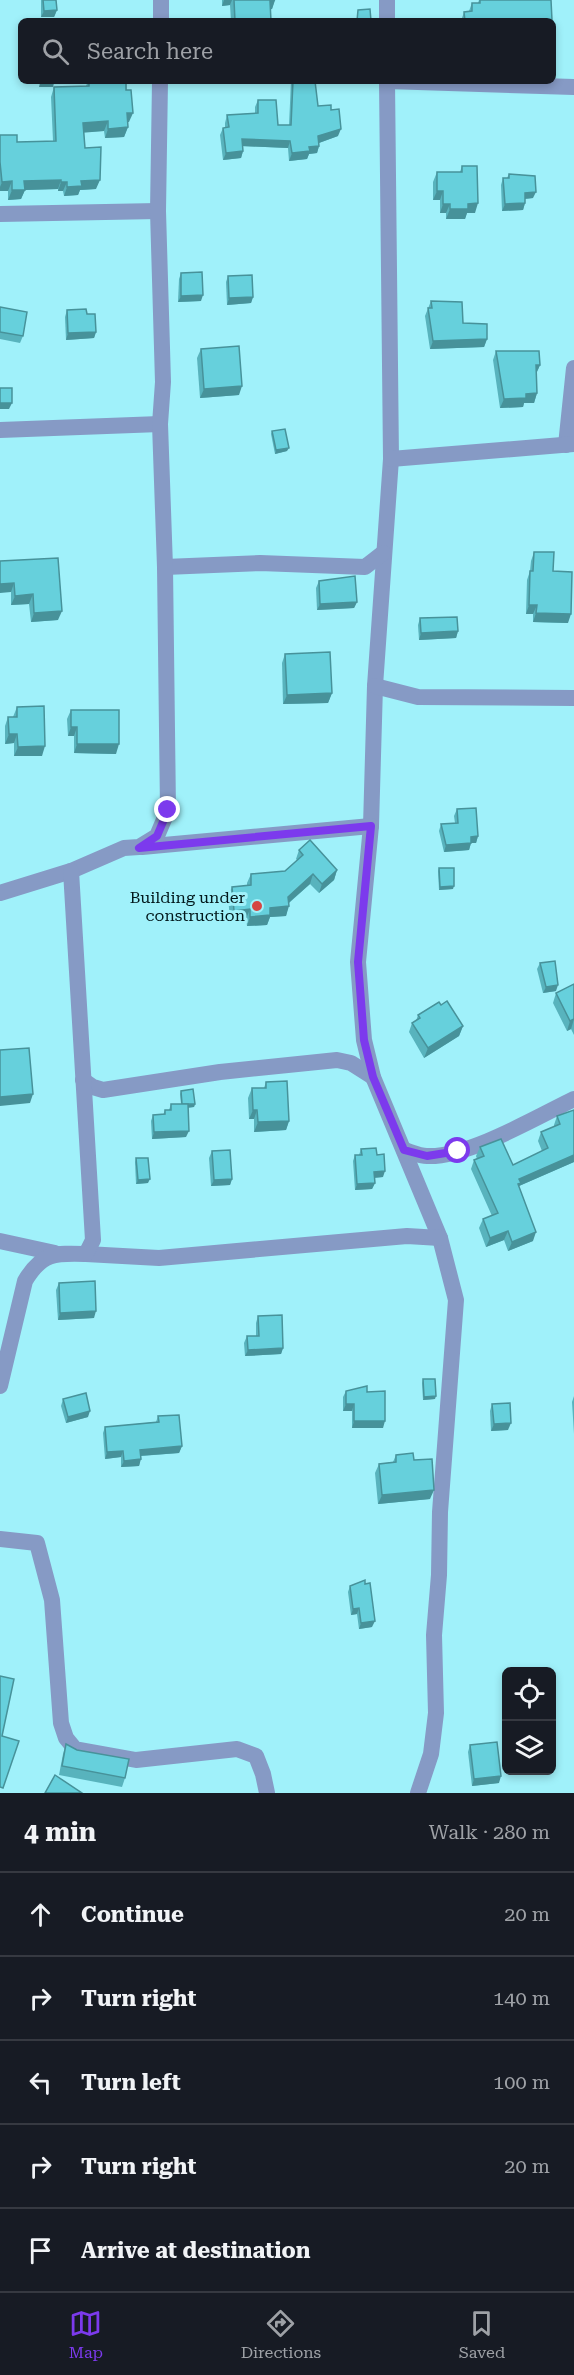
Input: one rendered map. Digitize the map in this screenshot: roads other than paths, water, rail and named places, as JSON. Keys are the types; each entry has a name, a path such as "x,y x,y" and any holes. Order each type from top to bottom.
{"street":[{"path":"160,18 161,0"},
{"path":"387,0 387,18"},
{"path":"139,848 157,836 168,810 165,567 160,424 163,382 158,211 160,84"},
{"path":"387,84 391,459 375,686 371,826 358,962 364,1040 373,1077 440,1238 456,1300 440,1512 439,1575 434,1635 436,1713 431,1754 418,1793"},
{"path":"480,84 574,87"},
{"path":"0,214 158,211"},
{"path":"391,459 570,444 574,368"},
{"path":"0,430 160,424"},
{"path":"165,567 260,563 365,567 383,553"},
{"path":"375,686 418,697 574,698"},
{"path":"0,893 72,871 124,848 371,826"},
{"path":"72,871 93,1240 86,1254"},
{"path":"337,1060 364,1040"},
{"path":"83,1080 103,1090 220,1072 337,1060 351,1063 373,1077"},
{"path":"404,1150 427,1156 458,1151 495,1138 574,1099"},
{"path":"0,1241 56,1253 159,1258 407,1236 440,1238"},
{"path":"0,1386 26,1281 33,1269 56,1253"},
{"path":"0,1539 37,1542 52,1600 61,1723 66,1738 75,1749 136,1760 237,1749 256,1756 267,1793"}],"place":[{"name":"Building under construction","path":"257,906"}]}
